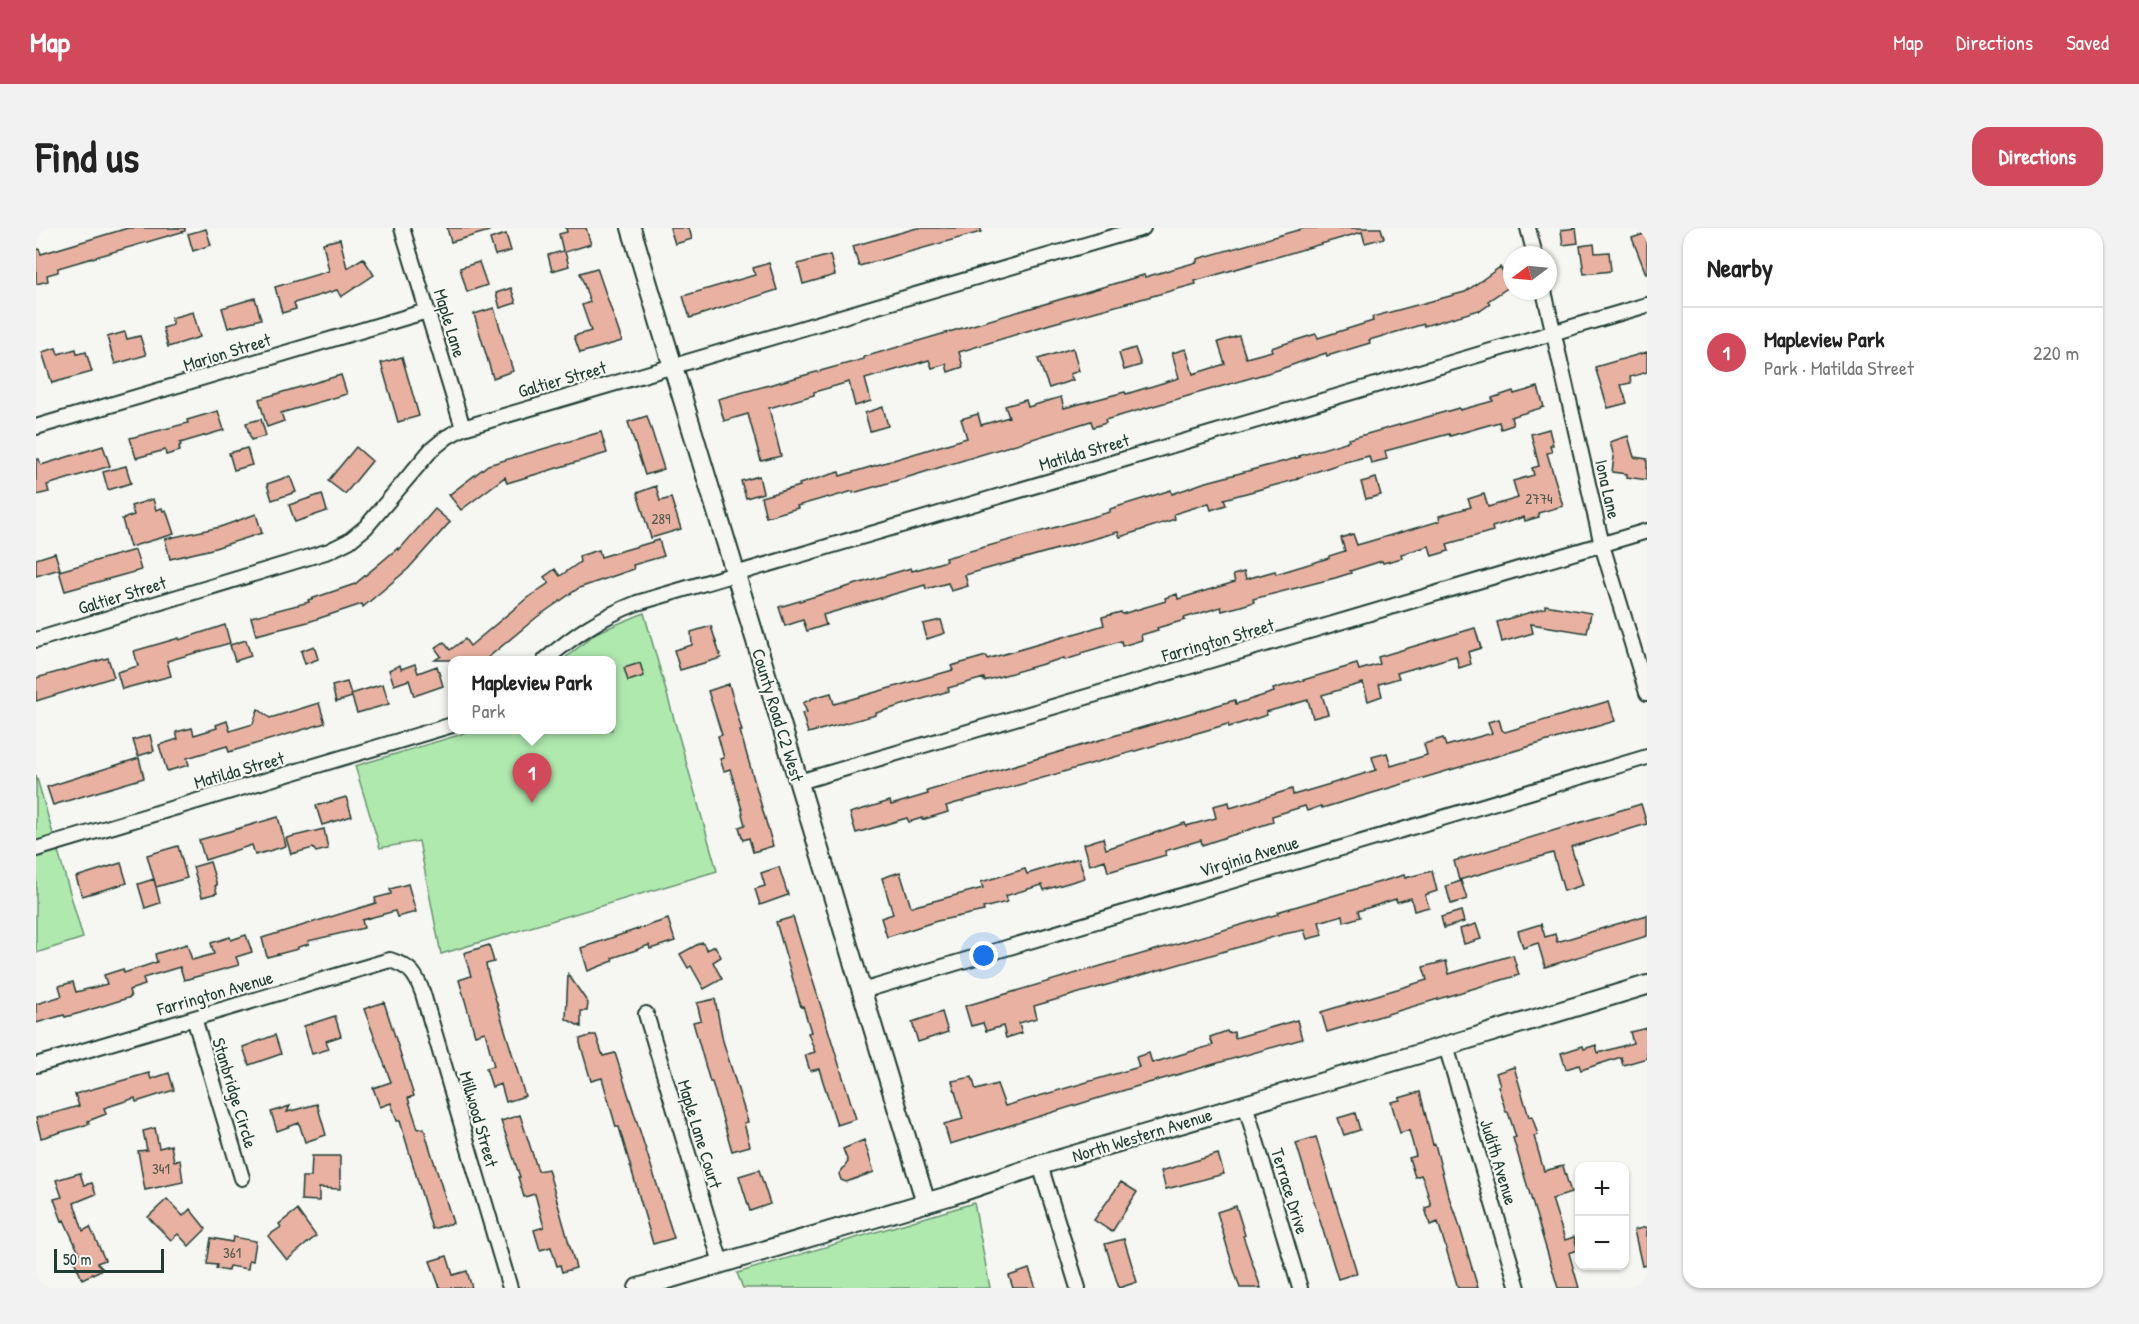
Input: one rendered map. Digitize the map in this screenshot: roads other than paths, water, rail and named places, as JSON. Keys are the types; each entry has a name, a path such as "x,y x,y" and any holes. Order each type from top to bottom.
{"street":[{"name":"Maple Lane","path":"402,228 463,428"},
{"name":"County Road C2 West","path":"631,228 926,1203"},
{"name":"Galtier Street","path":"36,640 318,555 339,546 366,527 431,450 463,428 1143,228"},
{"path":"1528,228 1533,246"},
{"name":"Iona Lane","path":"1546,300 1602,545 1647,693"},
{"name":"Matilda Street","path":"550,656 588,626 611,613 638,603 1647,305"},
{"name":"Marion Street","path":"36,427 427,311"},
{"name":"Farrington Street","path":"799,782 1647,531"},
{"name":"Matilda Street","path":"36,849 448,725"},
{"name":"Virginia Avenue","path":"862,991 1647,757"},
{"name":"Farrington Avenue","path":"36,1065 390,960 404,965"},
{"name":"Millwood Street","path":"404,965 416,976 423,994 510,1288"},
{"name":"North Western Avenue","path":"638,1288 926,1203 1040,1165 1647,985"},
{"name":"Maple Lane Court","path":"646,1014 721,1263"},
{"name":"Stanbridge Circle","path":"194,1018 242,1178"},
{"name":"Judith Avenue","path":"1446,1046 1518,1288"},
{"name":"Terrace Drive","path":"1245,1104 1300,1288"},
{"path":"1040,1165 1078,1288"}],"place":[{"name":"Mapleview Park","path":"532,803"}]}
